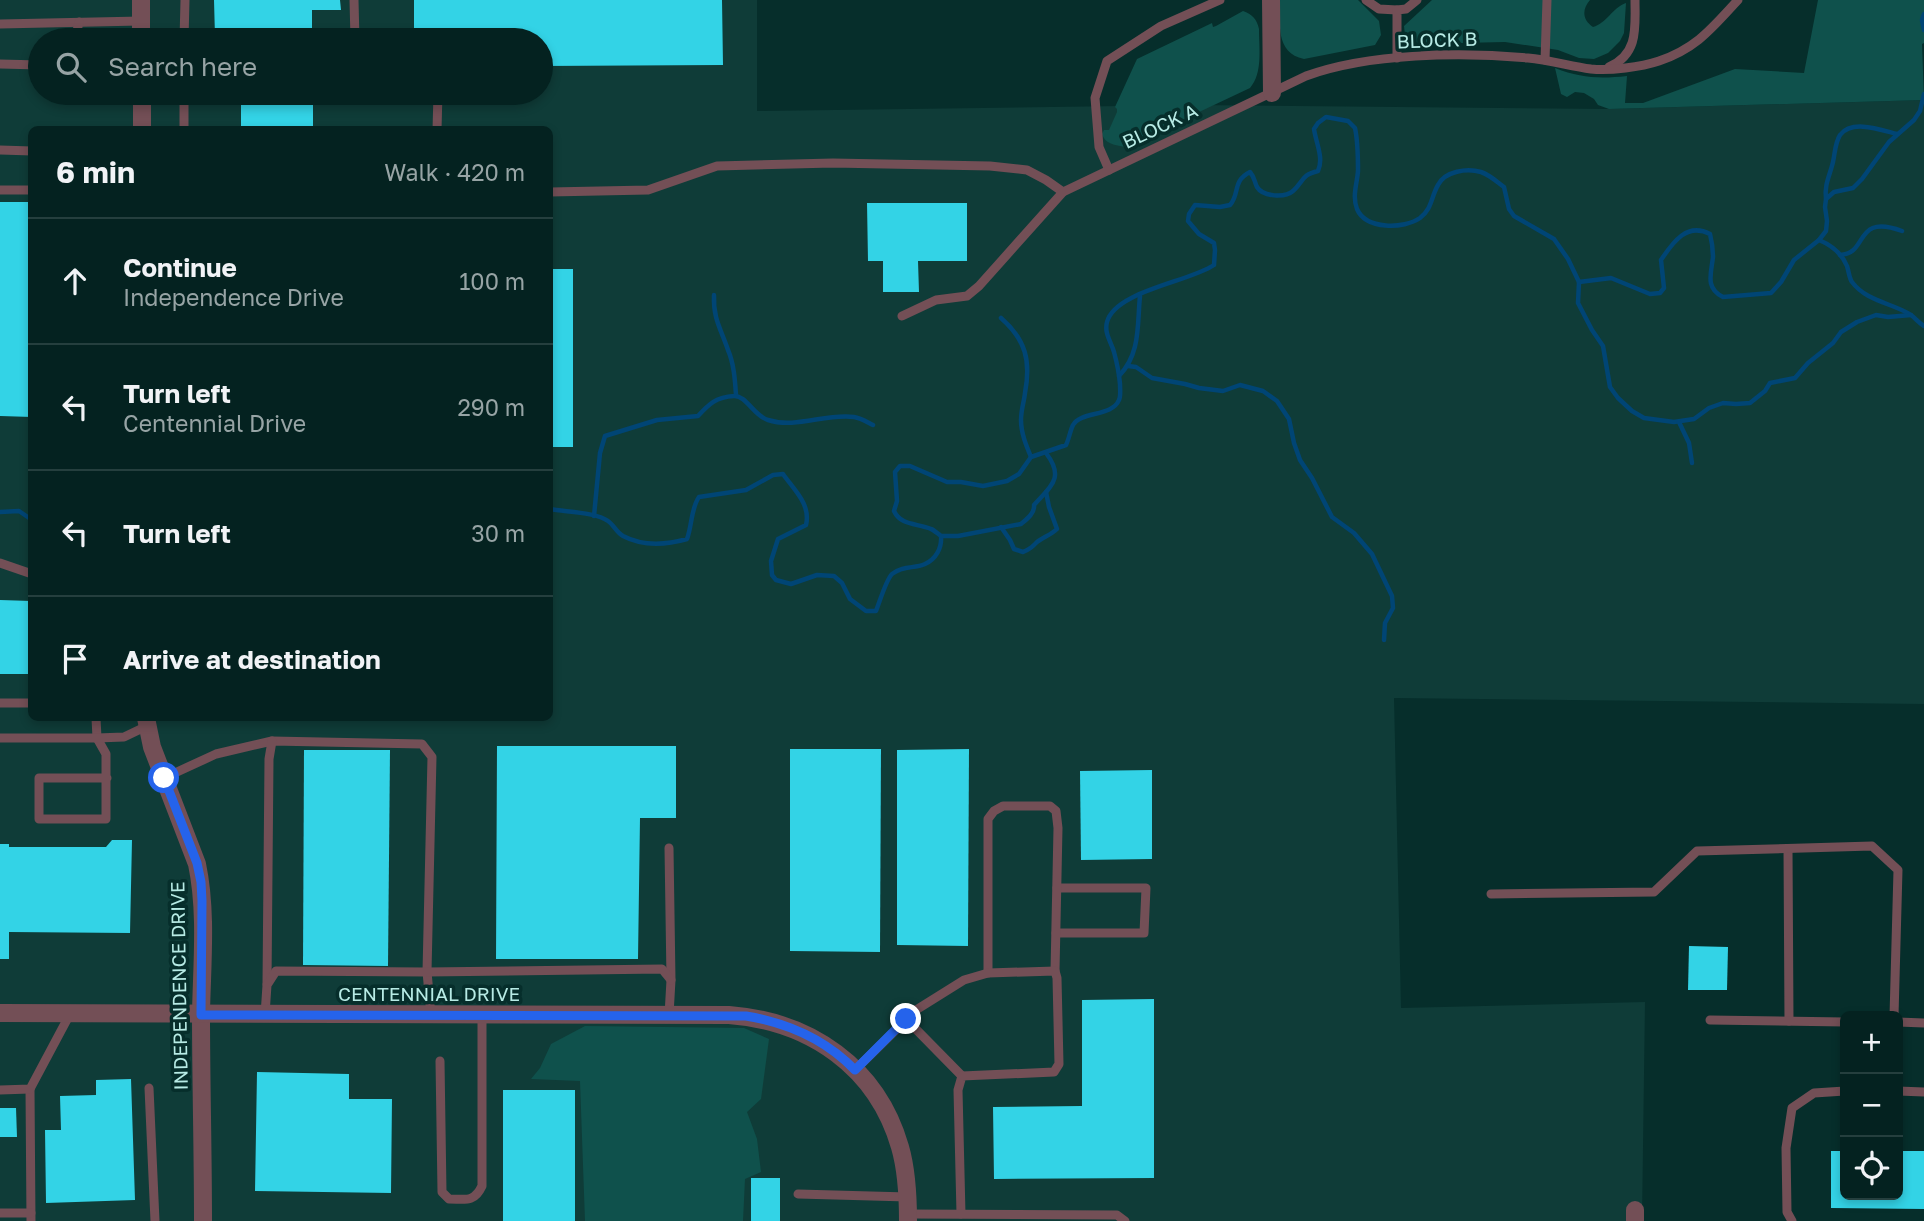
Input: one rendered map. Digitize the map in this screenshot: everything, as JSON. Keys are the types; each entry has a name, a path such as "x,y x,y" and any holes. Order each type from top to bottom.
{"street":[{"path":"141,0 141,28"},
{"path":"1271,0 1272,93"},
{"path":"142,105 142,126"},
{"name":"INDEPENDENCE DRIVE","path":"147,722 152,747 197,863 201,882 203,1221"},
{"name":"CENTENNIAL DRIVE","path":"0,1013 746,1016 798,1030 830,1048 879,1099 896,1133 905,1168 908,1211"}],"lane":[{"path":"184,28 185,0"},
{"path":"354,0 355,28"},
{"path":"1109,170 1099,147 1095,98 1107,61 1161,26 1220,0"},
{"path":"1366,0 1379,9 1396,10 1406,9 1417,0"},
{"path":"1545,60 1547,0"},
{"path":"1608,68 1620,62 1631,47 1635,0"},
{"name":"BLOCK B","path":"1272,93 1327,68 1436,55 1545,60 1594,69 1644,66 1696,43 1738,0"},
{"path":"1396,10 1397,58"},
{"path":"0,24 141,21"},
{"path":"78,28 79,22"},
{"path":"0,64 28,65"},
{"name":"BLOCK A","path":"1063,192 1272,93"},
{"path":"184,105 184,126"},
{"path":"438,105 438,126"},
{"path":"0,150 28,151"},
{"path":"553,192 648,190 718,166 834,163 990,166 1027,170 1063,192 967,296 936,300 902,316"},
{"path":"0,190 28,190"},
{"path":"0,563 28,573"},
{"path":"0,703 28,703"},
{"path":"96,721 97,738 106,754 107,778 106,819 39,819 39,778 107,778"},
{"path":"0,738 124,737 147,722"},
{"path":"164,778 216,754 272,741 422,744 432,757 427,972 431,1015"},
{"path":"265,1014 269,758 272,741"},
{"path":"906,1019 962,1076 1054,1072 1059,1064 1055,971 1058,828 1056,811 1050,806 1003,806 988,818 988,973"},
{"path":"1491,894 1654,892 1697,851 1872,846 1898,870 1894,1011"},
{"path":"669,848 669,1015"},
{"path":"1788,849 1789,1021"},
{"path":"1056,933 1144,933 1146,888 1057,888"},
{"path":"267,985 276,971 662,969 671,980"},
{"path":"850,1066 916,1010 964,980 988,973 1055,971"},
{"path":"0,1213 31,1217 30,1089 70,1014"},
{"path":"440,1060 442,1192 449,1199 470,1199 478,1195 482,1186 482,1015"},
{"path":"1710,1020 1840,1022"},
{"path":"1903,1023 1924,1023"},
{"path":"961,1214 958,1090 962,1076"},
{"path":"149,1087 155,1221"},
{"path":"0,1090 30,1089"},
{"path":"1792,1221 1787,1212 1786,1148 1792,1108 1814,1093 1840,1091"},
{"path":"1903,1091 1924,1091"},
{"path":"798,1194 908,1211 1117,1215 1125,1221"}],"shaded area":[{"path":"0,0 757,0 757,111 1192,105 1609,109 1924,100 1924,704 1394,698 1401,1008 1645,1002 1642,1221 0,1221"},
{"path":"1280,0 1358,0 1379,21 1381,35 1375,45 1304,59 1295,56 1288,50 1281,36"},
{"path":"1432,0 1590,0 1584,14 1593,27 1626,3 1624,33 1608,53 1594,59 1505,42 1412,45 1405,36 1404,26"},
{"path":"1818,0 1924,0 1924,100 1609,109 1598,105 1584,93 1575,92 1567,97 1561,94 1555,68 1590,77 1627,76 1625,103 1643,103 1735,69 1804,73"},
{"path":"1243,11 1254,17 1259,29 1259,68 1250,88 1125,147 1105,140 1102,134 1104,130 1109,130 1117,112 1115,107 1137,59 1212,23 1213,27 1216,26"},
{"path":"585,1026 744,1028 769,1039 761,1099 747,1112 757,1139 761,1172 745,1179 743,1221 585,1221 580,1081 531,1079 540,1068 551,1044"}],"building":[{"path":"214,0 340,0 341,10 312,10 312,28 215,28"},
{"path":"414,0 722,0 723,65 553,66 553,28 414,28"},
{"path":"241,105 313,105 313,126 241,126"},
{"path":"0,202 28,202 28,417 0,416"},
{"path":"867,203 967,203 967,261 918,261 919,292 883,292 883,261 868,261"},
{"path":"553,269 573,269 573,447 553,447"},
{"path":"0,600 28,601 28,674 0,674"},
{"path":"497,746 676,746 676,818 640,818 638,959 496,959"},
{"path":"790,749 881,749 880,952 790,951"},
{"path":"969,749 968,946 897,945 897,750"},
{"path":"304,750 390,750 388,966 303,965"},
{"path":"1152,770 1152,859 1081,860 1080,771"},
{"path":"112,840 132,840 130,933 9,932 9,959 0,959 0,844 9,844 9,847 106,847"},
{"path":"1689,946 1728,947 1727,990 1688,990"},
{"path":"1154,999 1154,1178 994,1179 993,1107 1082,1106 1082,1000"},
{"path":"257,1072 349,1074 349,1099 392,1099 391,1193 255,1191"},
{"path":"131,1079 135,1200 46,1203 45,1130 61,1130 60,1096 96,1095 96,1080"},
{"path":"503,1090 575,1090 575,1221 503,1221"},
{"path":"0,1108 16,1108 17,1137 0,1137"},
{"path":"1831,1151 1840,1151 1840,1200 1903,1200 1903,1151 1924,1151 1924,1209 1831,1208"},
{"path":"751,1178 780,1178 780,1221 751,1221"}],"waterway":[{"path":"1924,14 1924,30"},
{"path":"553,509 603,518 631,540 655,544 671,543 687,539 694,506 699,497 746,490 773,475 783,474 804,504 807,517 806,525 778,539 771,561 772,575 776,580 791,584 817,575 834,576 842,583 850,599 866,611 876,611 892,574 929,562 938,553 940,545 941,536 935,531 905,522 894,511 897,501 895,472 900,466 910,466 947,482 983,486 1007,481 1019,474 1031,457 1066,445 1077,421 1115,405 1120,397 1120,380 1106,330 1113,311 1138,295 1214,265 1214,243 1199,234 1188,221 1195,205 1230,205 1238,183 1250,172 1260,190 1269,195 1280,195 1293,191 1306,176 1318,171 1320,156 1314,129 1326,117 1348,121 1355,128 1358,166 1356,204 1368,221 1386,226 1413,222 1427,211 1438,185 1446,176 1469,170 1481,172 1504,187 1509,209 1514,216 1554,239 1579,282 1611,278 1650,294 1660,293 1664,288 1661,260 1681,236 1694,230 1710,234 1713,257 1711,285 1723,297 1771,293 1794,260 1826,231 1826,199 1834,192 1853,188 1862,179 1889,142 1914,120 1920,111 1924,94"},
{"path":"1826,199 1836,145 1845,130 1867,127 1897,134"},
{"path":"1840,255 1855,248 1868,230 1886,227 1902,231"},
{"path":"1819,240 1832,247 1842,258 1858,289 1904,311 1924,326"},
{"path":"1579,282 1578,303 1603,346 1610,387 1632,411 1644,418 1674,422 1694,419 1709,408 1723,403 1750,403 1765,391 1770,383 1795,378 1808,363 1833,343 1841,332 1857,322 1876,315 1911,315"},
{"path":"714,295 716,317 733,366 736,395"},
{"path":"1119,376 1135,348 1140,296"},
{"path":"1001,318 1016,334 1027,361 1021,420 1031,457"},
{"path":"1128,366 1136,367 1152,378 1199,388 1223,391 1240,385 1263,391 1277,401 1289,419 1300,460 1332,517 1354,533 1372,554 1392,596 1393,608 1385,623 1384,640"},
{"path":"594,516 600,453 605,436 657,420 698,416 713,402 734,396 742,399 768,420 789,423 843,416 864,420 873,425"},
{"path":"1679,422 1689,443 1692,463"},
{"path":"941,536 958,536 1021,524 1030,516 1034,505 1053,481 1055,469 1046,453"},
{"path":"1001,527 1014,549 1023,552 1055,531 1057,529 1046,492"},
{"path":"0,512 19,511 28,517"}],"route":[{"path":"164,778 197,863 201,882 201,1015 746,1016 798,1030 830,1048 855,1070 906,1019"}]}
